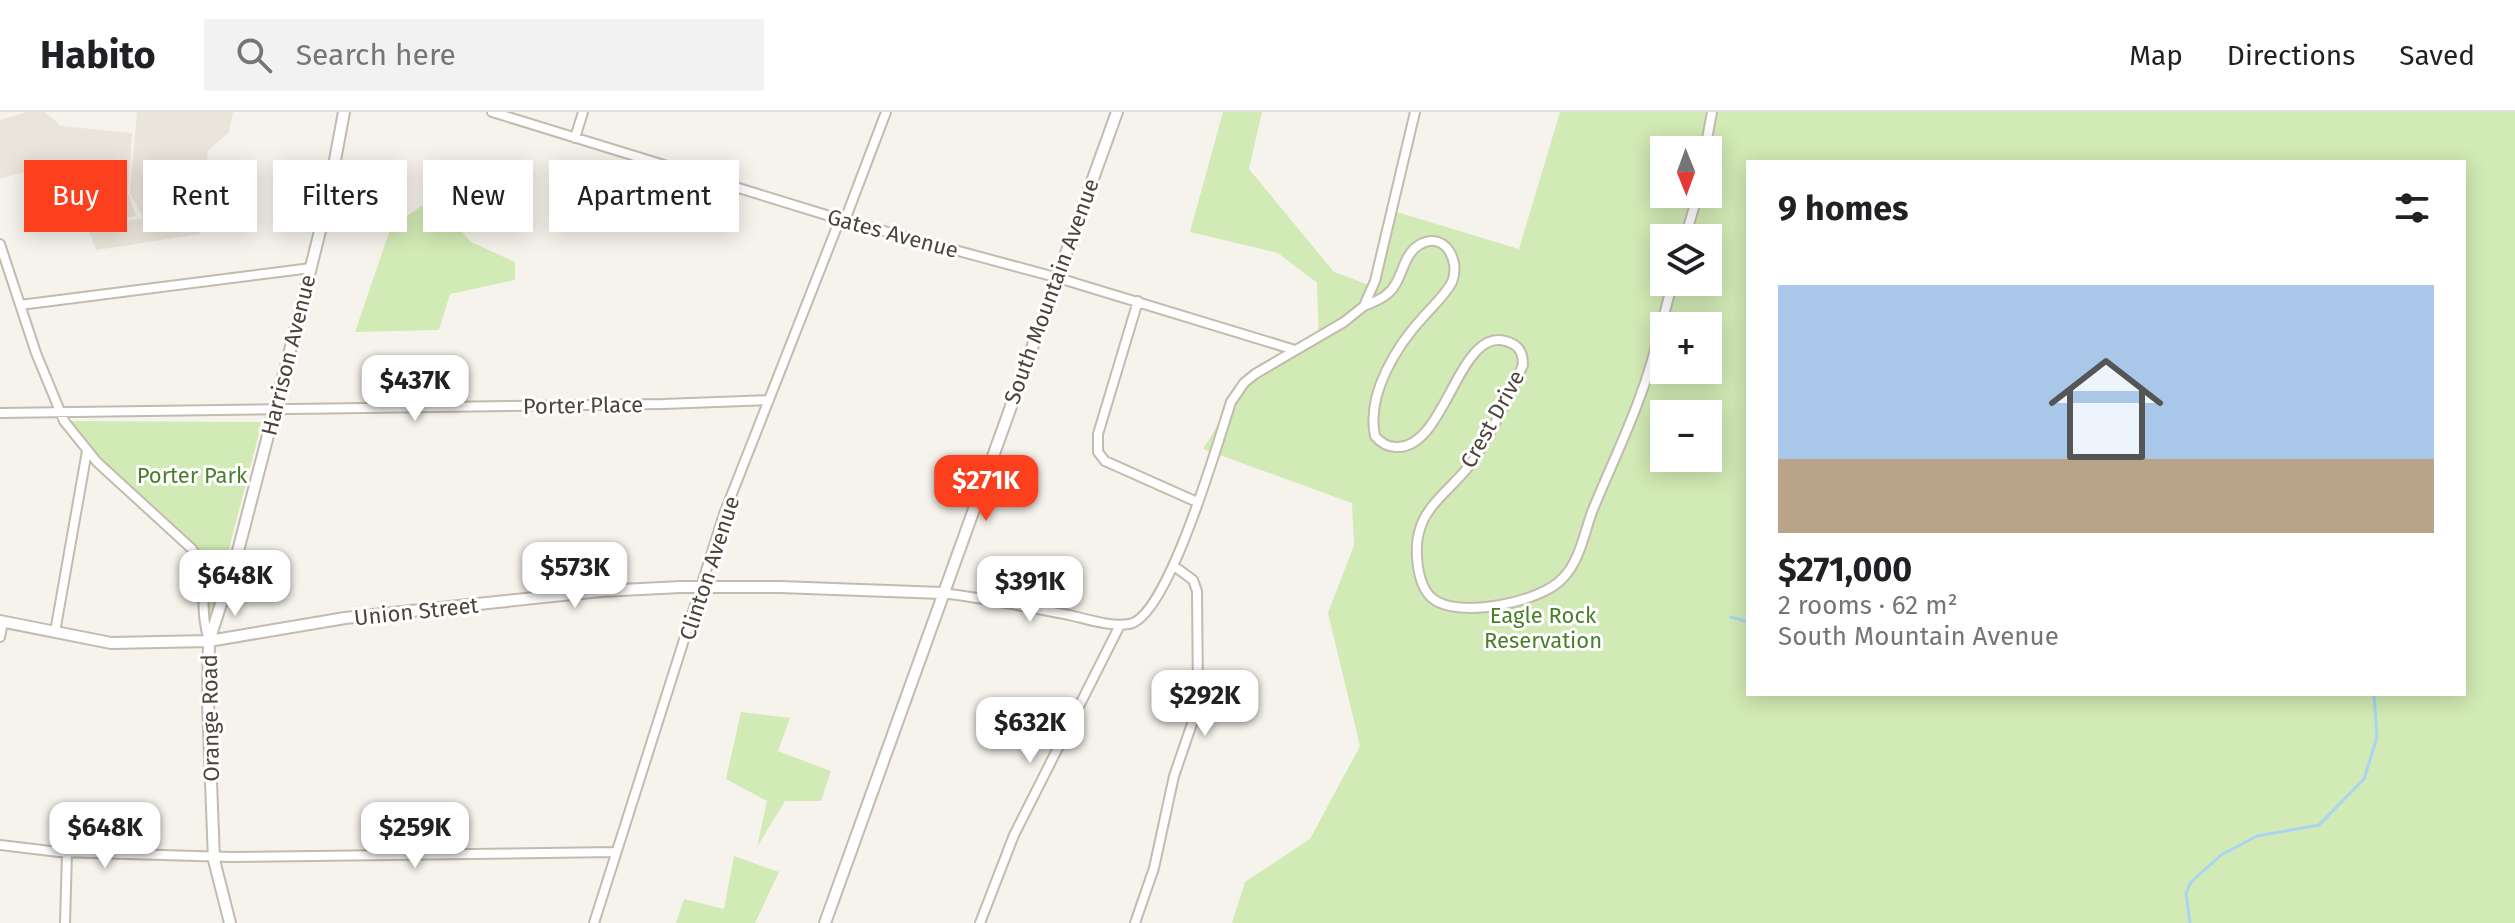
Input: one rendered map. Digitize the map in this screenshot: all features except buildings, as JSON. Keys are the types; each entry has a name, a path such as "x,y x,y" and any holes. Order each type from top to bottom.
{"street":[{"name":"Harrison Avenue","path":"209,641 235,562 311,268 344,112"},
{"name":"Gates Avenue","path":"492,112 842,220 1055,277 1295,350"},
{"path":"575,138 583,112"},
{"name":"Clinton Avenue","path":"594,923 724,514 886,112"},
{"name":"South Mountain Avenue","path":"825,923 1055,277 1117,112"},
{"path":"980,923 1014,835 1120,625 1141,620 1174,566 1231,402 1244,383 1255,374 1344,322 1364,306 1375,281 1415,112"},
{"path":"1708,136 1712,112"},
{"name":"Crest Drive","path":"1364,306 1388,295 1409,254 1419,245 1430,240 1441,242 1450,249 1455,270 1452,281 1441,300 1402,344 1377,396 1373,421 1375,436 1384,444 1394,447 1404,447 1422,437 1477,349 1498,341 1514,344 1520,350 1523,365 1472,462 1428,514 1421,524 1418,537 1417,551 1423,585 1430,597 1450,606 1495,605 1513,604 1545,593 1565,577 1577,558 1642,391 1669,296"},
{"name":"Orange Road","path":"0,244 60,413 73,435 116,480 192,549 203,571 204,626 209,641 208,703 214,856 230,923"},
{"path":"20,305 311,268"},
{"path":"1138,301 1098,434 1098,452 1105,461 1197,502"},
{"name":"Porter Place","path":"0,413 769,400"},
{"path":"55,632 87,451"},
{"path":"1135,923 1154,868 1174,776 1190,733 1198,698 1197,591 1193,580 1174,566"},
{"name":"Union Street","path":"2,621 111,643 209,641 350,618 601,591 780,587 942,593 1120,625"},
{"path":"0,637 2,621"},
{"path":"0,845 67,853 214,856 616,852"},
{"path":"65,923 67,853"}],"shaded area":[{"path":"27,112 45,112 61,126 132,133 128,193 136,216 127,218 127,160 24,160 24,172 0,179 0,120"},
{"path":"137,112 233,112 229,132 208,151 207,160 143,160 143,218 130,193"},
{"path":"143,218 143,232 200,234 96,250 90,232 127,232 127,221"}],"green space":[{"name":"Eagle Rock Reservation","path":"1223,112 1262,112 1249,169 1334,272 1369,285 1390,210 1519,249 1560,112 2515,112 2515,923 1232,923 1245,882 1310,839 1360,746 1328,613 1354,545 1352,503 1203,449 1244,382 1319,343 1317,283 1278,253 1190,232"},
{"path":"423,205 423,232 462,232 471,242 515,262 515,280 450,294 439,330 355,332 389,232 407,232 407,216"},
{"name":"Porter Park","path":"64,421 262,422 209,625 192,549 120,484"},
{"path":"741,712 790,718 778,751 831,771 821,801 785,801 757,847 767,801 726,779"},
{"path":"734,856 779,872 755,923 676,923 684,899 724,909"}],"waterway":[{"path":"1731,617 1746,621"},
{"path":"2190,923 2186,893 2191,882 2221,855 2257,836 2319,825 2364,779 2377,737 2374,696"}]}
